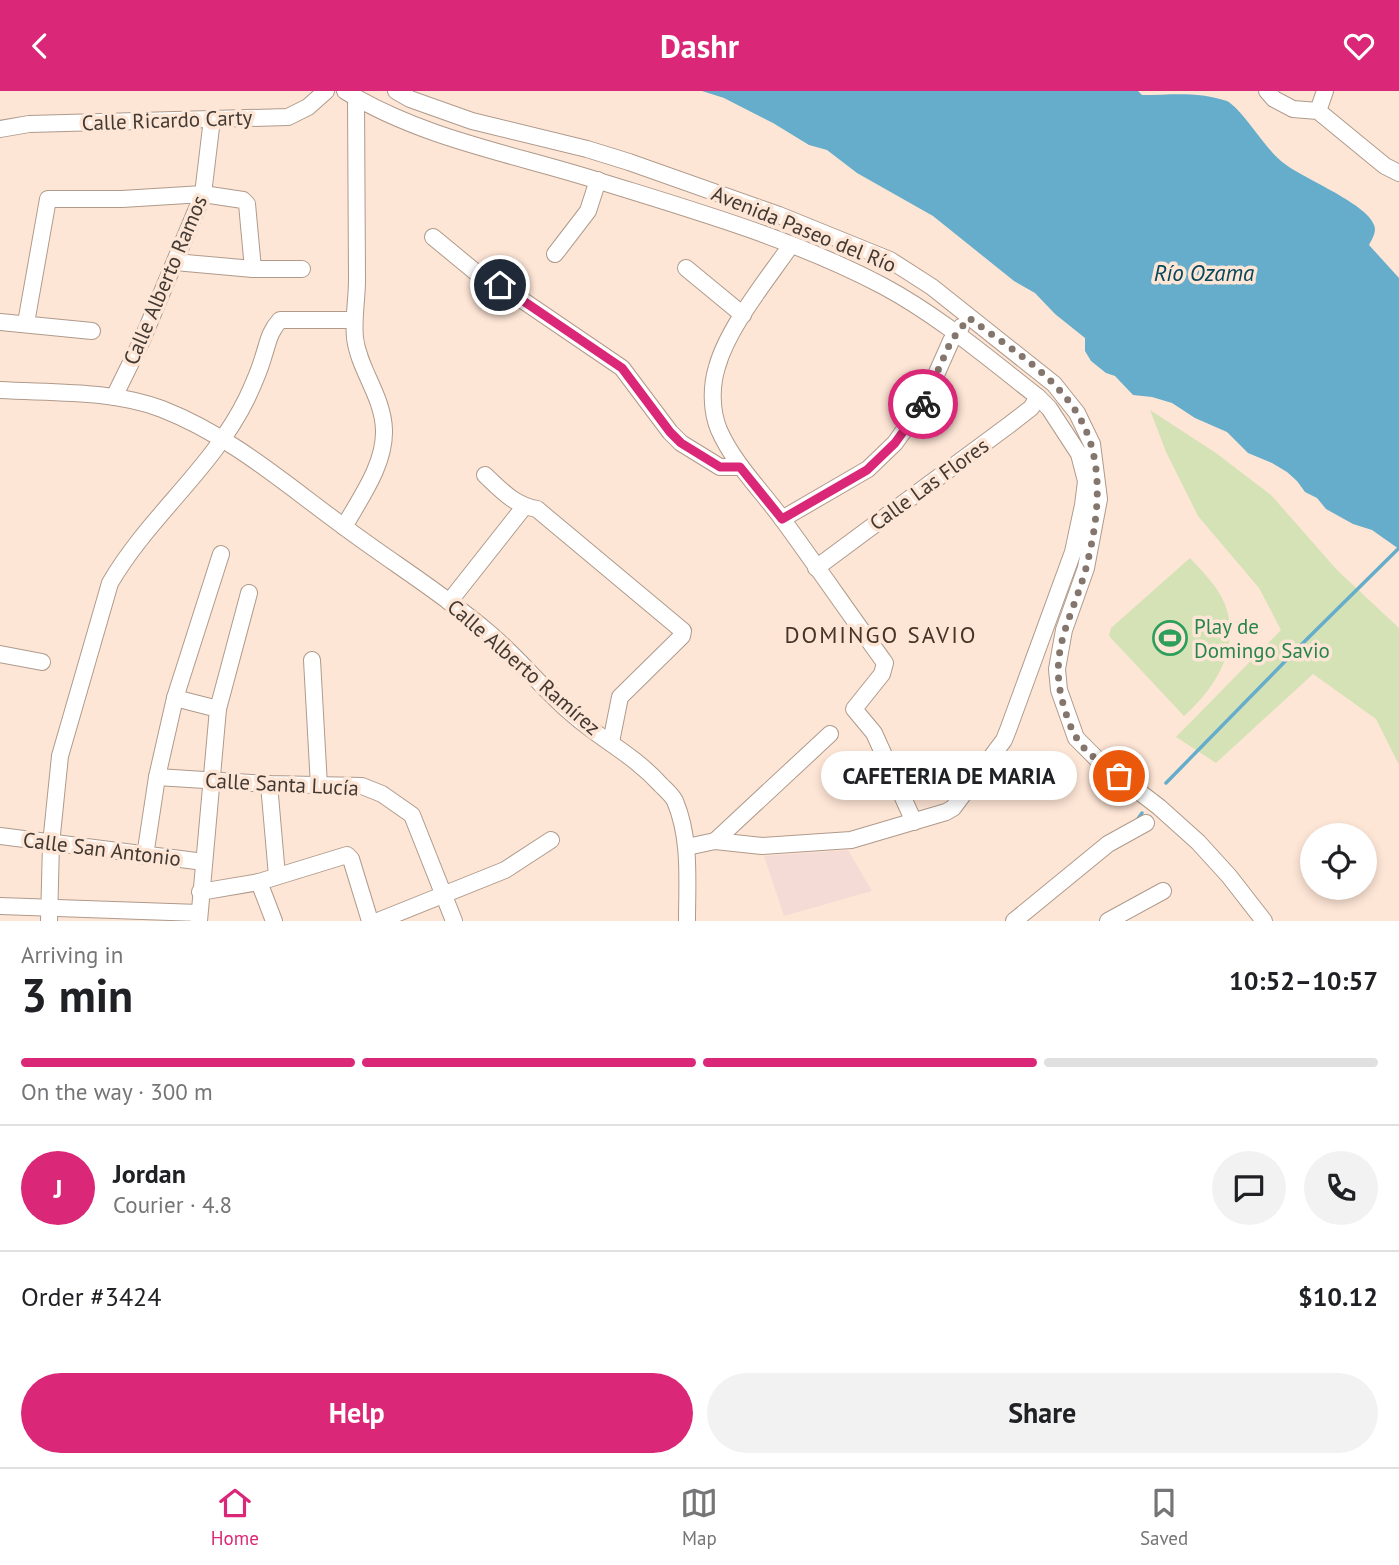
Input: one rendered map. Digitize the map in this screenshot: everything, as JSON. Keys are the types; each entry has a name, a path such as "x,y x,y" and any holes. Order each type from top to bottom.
{"street":[{"name":"Calle Ricardo Carty","path":"0,129 29,124 288,117 308,107 326,91"},
{"name":"Avenida Paseo del Río","path":"396,91 410,99 472,121 608,155 779,215 890,260 932,287 1036,367 1054,384 1076,413 1092,444 1099,499 1086,568 1064,630 1057,669 1059,690 1076,739 1198,842 1264,921"},
{"path":"1267,91 1274,99 1293,109 1318,111 1385,166 1399,173"},
{"path":"1318,111 1325,91"},
{"name":"Avenida Paseo del Río","path":"351,94 427,131 598,180 750,230 884,286 955,333 1038,397"},
{"path":"344,527 374,472 382,452 384,429 377,395 358,355 354,320 357,284 351,94"},
{"name":"Calle Alberto Ramos","path":"114,397 142,340 203,194 212,119"},
{"path":"555,254 588,211 598,180"},
{"path":"26,323 48,198 122,199 203,194 243,200 247,204 253,269"},
{"path":"433,237 490,284 500,285 622,368 681,443 720,467 740,467"},
{"path":"791,245 723,348 716,370 713,402 719,430 740,467 782,519 885,663 882,674 854,709 874,733 914,822"},
{"path":"175,262 253,269 302,269"},
{"path":"686,268 743,315"},
{"path":"782,519 867,470 895,443 923,404 955,333 969,318"},
{"path":"49,914 51,844 64,737 110,583 125,558 224,439 252,386 271,330 280,320 354,320"},
{"path":"0,322 92,331"},
{"name":"Calle Alberto Ramírez","path":"0,390 114,397 159,408 224,439 409,571 490,633 571,713 644,765 674,799 687,848 687,921"},
{"path":"687,848 715,841 762,846 851,841 946,813 953,807 1004,740 1073,552 1086,481 1079,454 1049,408 1038,397"},
{"name":"Calle Las Flores","path":"816,568 1017,419 1031,408 1038,397"},
{"path":"485,475 509,498 524,507 537,509 682,631 682,636 620,697 611,742"},
{"path":"449,602 524,507"},
{"path":"145,856 157,777 175,698 221,554"},
{"path":"0,905 49,914 199,917 218,709 249,593"},
{"path":"0,654 42,662"},
{"path":"312,660 319,786"},
{"path":"175,698 218,709"},
{"path":"715,841 830,734"},
{"name":"Calle Santa Lucía","path":"157,777 362,786 382,793 412,815 454,921"},
{"path":"269,784 277,876"},
{"path":"1014,921 1108,844 1146,823"},
{"name":"Calle San Antonio","path":"0,836 204,862"},
{"path":"378,921 505,870 551,840"},
{"path":"200,892 259,882 347,855 351,859 370,921"},
{"path":"259,882 274,921"},
{"path":"1108,921 1163,891"}],"shaded area":[{"path":"848,850 872,891 784,916 764,856"}],"green space":[{"path":"1150,410 1216,453 1271,495 1337,570 1399,628 1399,765 1376,719 1313,674 1216,763 1176,737 1281,630 1259,588 1198,516 1166,452"},
{"name":"Play de Domingo Savio","path":"1190,558 1221,596 1228,613 1230,630 1229,646 1217,677 1208,691 1184,716 1109,636 1111,628"}],"water":[{"name":"Río Ozama","path":"702,91 1138,91 1142,95 1195,95 1227,101 1240,112 1281,161 1346,199 1369,217 1375,230 1369,245 1399,278 1399,549 1372,530 1353,524 1326,509 1317,498 1305,492 1287,472 1248,453 1227,432 1195,418 1172,403 1133,395 1115,376 1106,373 1091,361 1085,351 1085,338 1055,314 1035,293 1014,281 933,216 857,173 827,150 809,145 724,98"}],"waterway":[{"path":"1166,783 1399,548"},
{"path":"1137,820 1142,813"}],"way so far":[{"path":"923,404 955,333 969,318 1036,367 1054,384 1076,413 1092,444 1099,499 1086,568 1064,630 1057,669 1059,690 1076,739 1119,776"}],"place":[{"name":"Play de Domingo Savio","path":"1170,638"},
{"name":"CAFETERIA DE MARIA","path":"1119,776"}],"district":[{"name":"DOMINGO SAVIO","path":"881,634"}],"route":[{"path":"500,285 616,363 675,438 715,465 724,468 740,467 782,519 867,470 895,443 923,404"}]}
